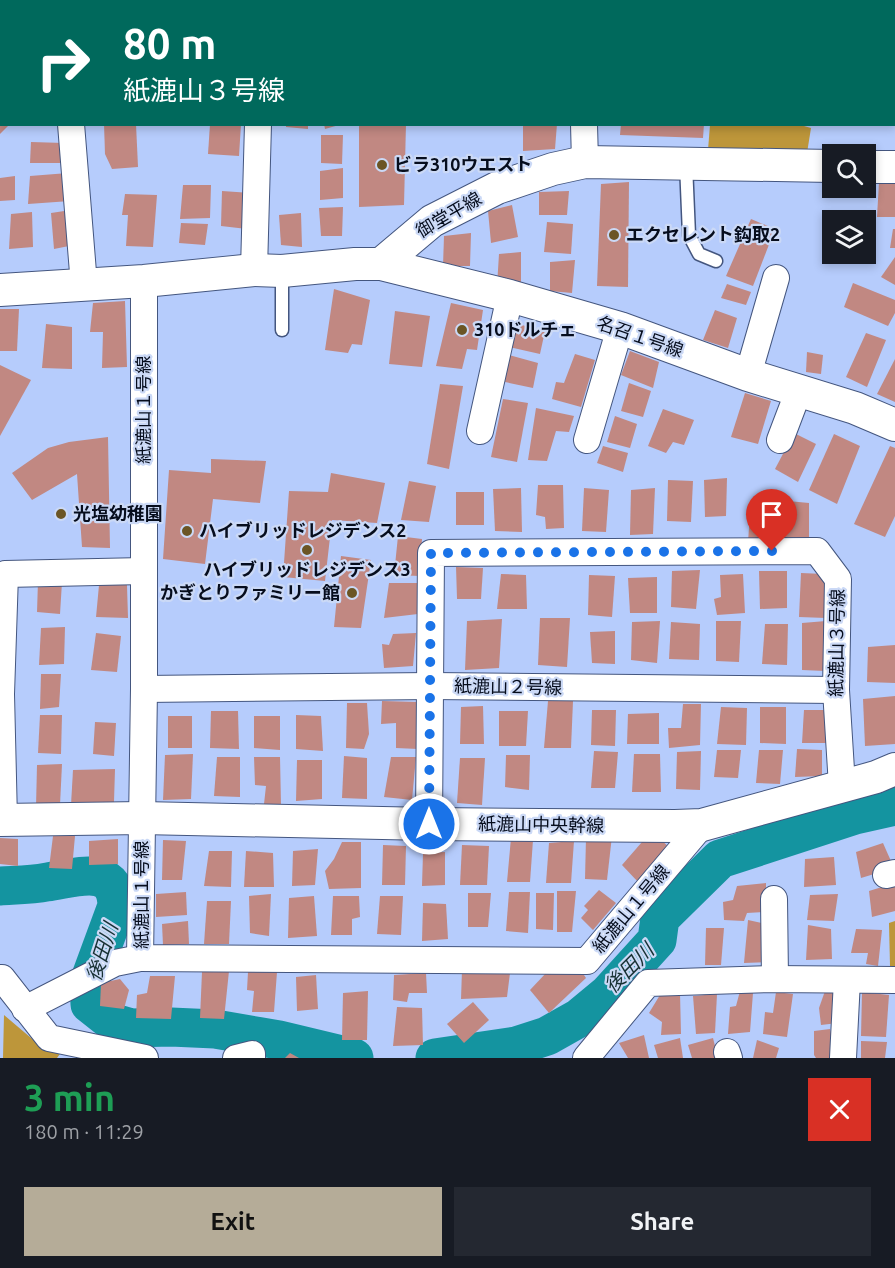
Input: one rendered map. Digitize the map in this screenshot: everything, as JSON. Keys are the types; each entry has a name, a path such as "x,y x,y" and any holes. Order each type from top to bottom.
{"street":[{"path":"71,126 84,285"},
{"path":"258,126 268,271"},
{"path":"584,126 585,162"},
{"name":"御堂平線","path":"381,264 432,221 497,188 553,169 585,162 822,166"},
{"path":"876,167 895,167"},
{"path":"0,290 381,264"},
{"name":"名召１号線","path":"381,264 510,296 620,328 748,375 855,408 895,425"},
{"path":"748,375 776,278"},
{"name":"紙漉山１号線","path":"144,281 144,689 140,958 587,961 702,825"},
{"path":"480,431 510,296"},
{"path":"587,440 620,328"},
{"path":"780,440 799,390"},
{"name":"紙漉山３号線","path":"429,824 431,553 817,551 838,579 836,690 842,786"},
{"path":"2,820 1,694 5,574 144,572"},
{"name":"紙漉山２号線","path":"144,689 430,686 836,690"},
{"name":"紙漉山中央幹線","path":"2,820 142,818 429,824 702,825 876,777 895,769"},
{"path":"774,899 776,979"},
{"path":"34,1004 115,963 140,958"},
{"path":"0,978 3,978 34,1004 49,1038 145,1058"},
{"path":"586,1058 648,983 776,979 895,980"},
{"path":"843,1058 847,980"},
{"path":"236,1058 252,1054 252,1058"}],"lane":[{"path":"686,163 689,235 699,254 716,261"},
{"path":"268,271 282,330"}],"shaded area":[{"path":"710,126 804,126 811,128 807,153 708,150"},
{"path":"895,921 895,966 890,966 889,923"},
{"path":"4,1015 37,1043 62,1051 57,1058 3,1058"}],"building":[{"path":"0,126 8,126 0,134"},
{"path":"104,126 136,126 138,167 112,169 105,154"},
{"path":"210,126 241,126 239,156 208,154"},
{"path":"308,126 308,129 286,127"},
{"name":"ビラ310ウエスト","path":"359,126 406,126 404,205 359,207"},
{"path":"523,126 557,126 555,149 523,151"},
{"path":"621,126 704,126 703,138 620,135"},
{"path":"321,135 343,135 342,164 321,163"},
{"path":"31,142 64,143 66,163 30,163"},
{"path":"343,168 343,198 320,200 320,171"},
{"path":"68,173 70,201 28,204 30,176"},
{"path":"15,176 15,200 0,201 0,178"},
{"name":"エクセレント鈎取2","path":"629,182 628,287 597,286 601,184"},
{"path":"879,182 895,183 895,217 877,217"},
{"path":"183,185 211,185 210,218 180,219"},
{"path":"222,191 251,193 247,229 221,226"},
{"path":"569,191 567,215 539,215 539,192"},
{"path":"125,194 157,195 153,247 126,246 128,215 122,215"},
{"path":"512,205 518,237 491,243 488,211"},
{"path":"343,207 342,236 321,236 319,208"},
{"path":"71,210 74,245 54,249 51,213"},
{"path":"32,212 33,247 9,249 11,214"},
{"path":"301,213 302,247 281,245 279,215"},
{"path":"751,219 775,229 753,286 726,276"},
{"path":"547,222 573,224 571,254 544,252"},
{"path":"181,223 208,224 205,245 179,243"},
{"path":"893,229 895,229 895,248 890,248"},
{"path":"471,233 470,266 443,266 444,236"},
{"path":"521,252 521,286 497,286 499,254"},
{"path":"895,257 895,285 881,277"},
{"path":"575,260 572,293 550,291 550,262"},
{"path":"853,283 895,300 895,313 888,326 844,307"},
{"path":"727,284 751,292 746,305 721,298"},
{"path":"334,289 370,300 362,345 352,344 348,353 325,350"},
{"path":"125,301 127,367 102,368 103,332 90,332 93,303"},
{"name":"310ドルチェ","path":"451,303 483,310 477,350 467,349 462,369 436,366"},
{"path":"0,309 19,309 17,351 0,351"},
{"path":"715,310 737,318 728,348 703,340"},
{"path":"395,311 430,316 422,367 389,364"},
{"path":"514,323 545,331 540,354 509,347"},
{"path":"46,324 72,327 72,369 42,368"},
{"path":"866,333 886,340 867,387 846,377"},
{"path":"630,351 659,362 653,388 621,375"},
{"path":"807,352 823,355 821,374 806,372"},
{"path":"575,354 595,360 581,407 552,399 556,382 564,383"},
{"path":"509,355 538,363 533,388 505,382"},
{"path":"895,359 895,402 877,394"},
{"path":"0,365 31,380 0,436"},
{"path":"629,383 651,391 643,417 621,411"},
{"path":"440,384 463,386 449,469 427,464"},
{"path":"745,393 771,401 758,444 731,437"},
{"path":"503,399 528,403 517,462 491,457"},
{"path":"536,408 574,416 569,432 556,431 547,461 528,460"},
{"path":"663,409 694,420 684,445 673,442 666,453 648,446"},
{"path":"615,416 637,424 630,448 607,442"},
{"path":"794,433 816,444 798,482 775,469"},
{"path":"834,434 860,446 837,504 809,490"},
{"name":"光塩幼稚園","path":"108,437 110,548 82,547 77,474 32,500 12,473 48,448 69,442"},
{"path":"603,446 628,453 623,472 597,463"},
{"path":"890,446 895,448 895,516 885,537 854,524"},
{"name":"ハイブリッドレジデンス2","path":"211,459 266,461 260,503 213,499 205,564 163,559 169,470 211,473"},
{"name":"ハイブリッドレジデンス3","path":"331,473 385,483 377,523 332,520 325,581 283,577 289,491 328,492"},
{"path":"727,478 726,516 705,517 704,480"},
{"path":"668,480 693,481 691,522 667,521"},
{"path":"409,481 436,486 429,522 401,520"},
{"path":"538,485 563,485 564,528 546,529 545,517 536,515"},
{"path":"521,488 522,532 495,531 493,489"},
{"path":"584,488 609,490 606,532 582,531"},
{"path":"655,488 653,534 630,535 631,490"},
{"path":"456,492 484,492 484,525 456,525"},
{"path":"773,499 769,541 748,542 751,500"},
{"path":"788,501 809,503 809,542 783,543"},
{"path":"398,536 422,539 420,576 394,575"},
{"name":"かぎとりファミリー館","path":"341,556 371,560 361,628 334,627"},
{"path":"456,567 483,568 481,599 457,599"},
{"path":"700,570 696,609 671,607 672,571"},
{"path":"759,571 787,571 787,608 760,609"},
{"path":"801,573 824,574 826,618 799,617"},
{"path":"501,574 526,575 527,609 497,609"},
{"path":"743,574 745,613 717,615 714,599 721,597 720,575"},
{"path":"589,575 615,576 612,617 588,615"},
{"path":"657,577 657,613 630,613 628,578"},
{"path":"38,580 62,582 60,614 37,612"},
{"path":"389,583 418,583 418,614 384,618"},
{"path":"99,585 127,585 128,618 96,617"},
{"path":"540,618 570,618 567,667 538,665"},
{"path":"502,619 499,668 465,670 467,621"},
{"path":"660,621 657,663 631,660 632,622"},
{"path":"716,621 741,621 739,662 716,661"},
{"path":"826,621 825,671 802,670 802,623"},
{"path":"671,622 700,624 699,660 669,659"},
{"path":"765,624 788,624 787,665 762,664"},
{"path":"65,627 64,664 39,665 41,628"},
{"path":"615,631 615,664 592,663 590,632"},
{"path":"96,633 121,636 117,672 91,670"},
{"path":"416,633 413,666 384,668 382,644 389,645 393,634"},
{"path":"895,645 895,683 867,682 868,647"},
{"path":"41,674 61,674 59,707 40,709"},
{"path":"895,696 895,744 865,746 863,699"},
{"path":"382,701 418,702 418,749 396,748 396,723 381,724"},
{"path":"548,701 573,701 571,748 544,748"},
{"path":"347,703 367,703 369,734 364,749 346,748"},
{"path":"683,704 701,704 700,745 669,748 668,728 681,728"},
{"path":"483,706 484,744 460,744 461,707"},
{"path":"721,707 747,708 746,745 717,744"},
{"path":"760,707 786,707 786,744 760,743"},
{"path":"592,710 616,710 615,746 591,745"},
{"path":"804,710 825,710 828,743 802,743"},
{"path":"211,711 238,711 239,749 210,748"},
{"path":"499,711 528,711 526,746 499,746"},
{"path":"659,713 659,744 627,744 628,714"},
{"path":"40,715 62,715 61,754 38,753"},
{"path":"296,715 321,716 323,751 296,749"},
{"path":"168,716 192,716 192,748 168,748"},
{"path":"254,716 280,716 280,750 254,748"},
{"path":"95,722 116,723 114,756 93,754"},
{"path":"797,749 822,750 822,776 795,777"},
{"path":"717,750 741,750 738,778 714,777"},
{"path":"759,750 783,750 780,784 756,783"},
{"path":"594,751 618,752 615,788 591,788"},
{"path":"701,751 700,790 676,789 677,752"},
{"path":"193,754 191,799 163,800 165,755"},
{"path":"634,754 660,754 661,792 632,792"},
{"path":"506,755 530,755 529,790 505,787"},
{"path":"344,756 367,758 367,799 342,798"},
{"path":"217,757 240,757 240,797 214,796"},
{"path":"254,757 280,757 281,805 264,804 266,786 255,785"},
{"path":"391,757 416,757 412,800 384,797"},
{"path":"460,758 485,758 482,805 457,803"},
{"path":"297,760 322,760 322,799 296,801"},
{"path":"62,764 60,805 36,807 37,765"},
{"path":"115,769 114,802 71,805 73,770"},
{"path":"53,836 75,836 72,869 49,868"},
{"path":"612,836 607,880 585,879 586,838"},
{"path":"657,836 671,849 639,883 622,865 642,842"},
{"path":"0,838 18,839 18,866 0,864"},
{"path":"511,838 533,840 530,882 507,882"},
{"path":"118,839 118,864 89,865 89,841"},
{"path":"163,840 186,841 182,880 162,880"},
{"path":"574,841 571,883 546,883 549,843"},
{"path":"342,842 361,842 361,888 329,889 325,871"},
{"path":"883,843 894,868 861,878 856,852"},
{"path":"383,845 406,846 405,885 382,885"},
{"path":"462,845 489,846 487,885 460,885"},
{"path":"318,849 315,885 292,886 293,851"},
{"path":"209,851 232,851 231,887 204,886"},
{"path":"246,851 273,853 274,887 244,887"},
{"path":"445,852 445,885 422,886 423,853"},
{"path":"834,857 836,885 804,887 805,859"},
{"path":"766,883 766,912 747,913 744,921 724,920 723,902 733,900 737,886"},
{"path":"895,883 895,911 872,917 869,891"},
{"path":"599,890 616,903 593,930 581,918 588,910 584,906"},
{"path":"557,891 576,891 572,932 557,932"},
{"path":"186,892 187,915 156,917 156,894"},
{"path":"509,892 530,892 528,933 506,931"},
{"path":"468,893 491,893 488,927 468,927"},
{"path":"536,893 554,893 553,930 536,929"},
{"path":"271,894 269,936 250,933 249,896"},
{"path":"838,894 834,921 807,920 810,895"},
{"path":"314,896 317,936 288,938 289,898"},
{"path":"333,896 359,896 360,917 352,919 352,935 331,935"},
{"path":"380,896 403,896 401,935 377,934"},
{"path":"207,901 231,901 229,944 204,944"},
{"path":"423,903 446,904 448,939 422,941"},
{"path":"748,920 766,924 767,962 744,963"},
{"path":"188,921 189,944 163,945 162,924"},
{"path":"808,925 831,929 832,959 806,960"},
{"path":"706,928 724,928 721,965 705,965"},
{"path":"856,929 882,930 878,966 866,964 868,953 851,953"},
{"path":"580,969 586,978 549,1013 530,990 546,973"},
{"path":"462,970 510,973 507,997 461,999"},
{"path":"229,971 224,1019 200,1018 202,972"},
{"path":"248,972 277,972 274,1012 252,1012 254,991 247,990"},
{"path":"426,973 427,993 409,993 407,1002 393,1000 394,975"},
{"path":"316,975 318,1009 297,1011 296,977"},
{"path":"150,976 175,976 171,1019 136,1018 137,995 147,993"},
{"path":"120,979 129,990 124,1009 100,1006 101,983"},
{"path":"663,990 680,993 681,1034 661,1035 662,1022 649,1013"},
{"path":"368,991 367,1040 342,1040 343,993"},
{"path":"740,991 753,993 750,1032 728,1034 730,1007 736,1006"},
{"path":"825,991 835,994 838,1023 821,1025 819,1008"},
{"path":"776,992 793,994 787,1037 763,1034 765,1012 773,1013"},
{"path":"862,992 889,995 886,1037 861,1036"},
{"path":"717,994 715,1033 696,1034 693,996"},
{"path":"473,1002 489,1020 464,1043 447,1024"},
{"path":"397,1007 422,1008 423,1045 393,1046"},
{"path":"830,1029 836,1058 816,1058 814,1031"},
{"path":"644,1035 649,1058 628,1058 619,1043"},
{"path":"680,1038 683,1058 658,1058 654,1045"},
{"path":"713,1038 718,1058 692,1058 688,1045"},
{"path":"757,1040 779,1048 776,1058 753,1058"},
{"path":"861,1041 887,1042 885,1058 861,1058"},
{"path":"290,1053 299,1058 285,1058"}],"waterway":[{"name":"後田川","path":"435,1058 516,1046 547,1036 579,1018 608,994 657,940 660,918 720,859 855,815 895,806"},
{"name":"後田川","path":"0,886 36,884 80,876 101,878 109,883 115,892 117,906 89,982 90,1004 114,1023 131,1028 215,1029 279,1040 354,1058"}],"place":[{"name":"ビラ310ウエスト","path":"382,165"},
{"name":"エクセレント鈎取2","path":"614,235"},
{"name":"310ドルチェ","path":"462,330"},
{"name":"光塩幼稚園","path":"61,514"},
{"name":"ハイブリッドレジデンス2","path":"187,531"},
{"name":"ハイブリッドレジデンス3","path":"307,550"},
{"name":"かぎとりファミリー館","path":"352,593"}],"route":[{"path":"429,824 431,553 772,551"}]}
